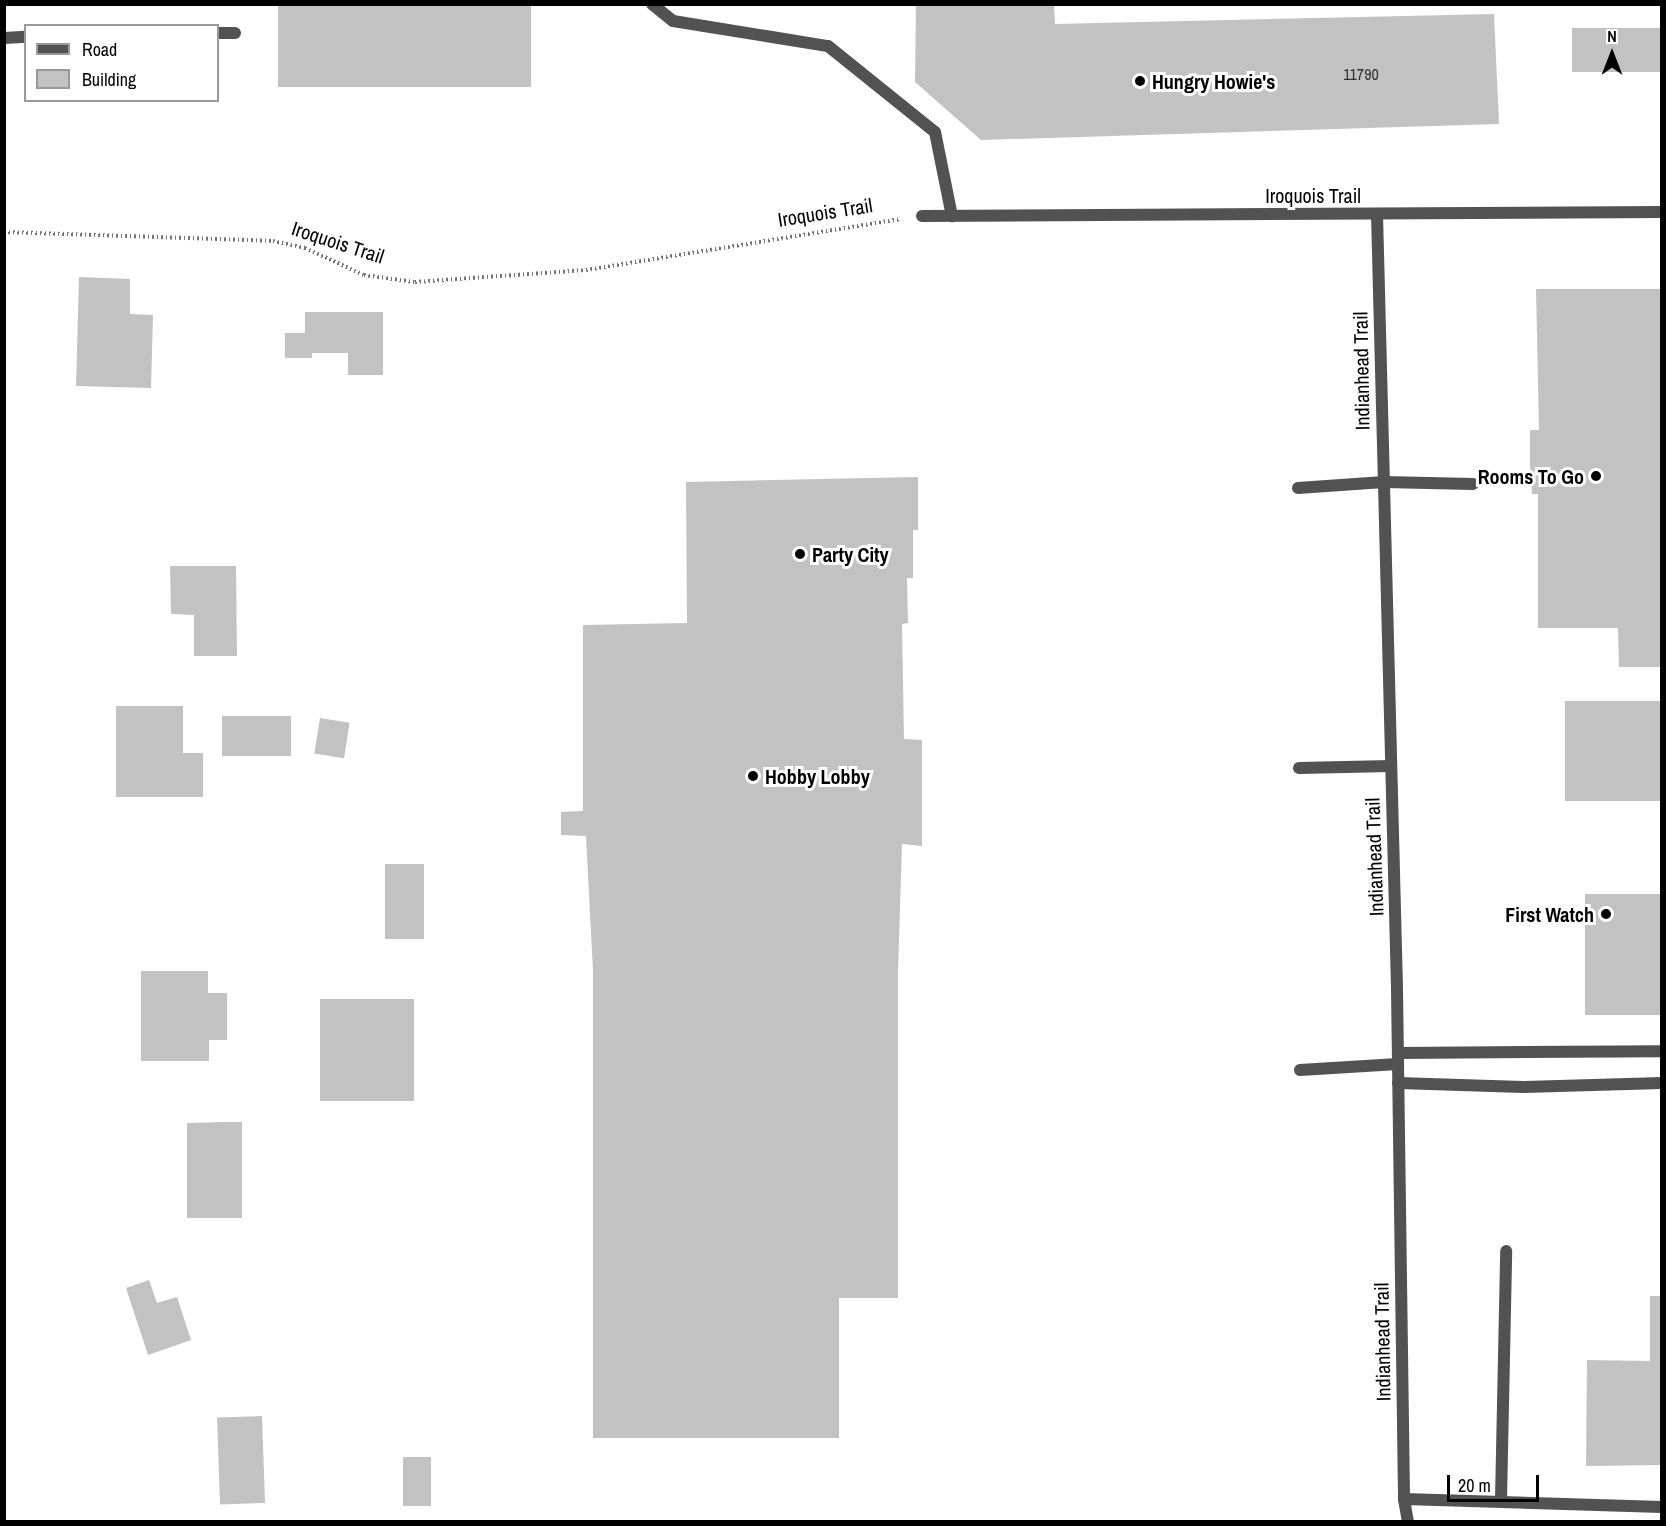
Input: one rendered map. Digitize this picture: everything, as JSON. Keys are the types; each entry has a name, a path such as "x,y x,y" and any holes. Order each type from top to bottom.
{"street":[{"path":"652,4 673,21 828,46 935,132 952,216"},
{"path":"219,33 235,33"},
{"path":"4,38 24,37"},
{"name":"Iroquois Trail","path":"922,216 1662,212"},
{"name":"Indianhead Trail","path":"1377,214 1398,1059 1404,1499 1408,1521"},
{"path":"1298,488 1384,482 1473,484"},
{"path":"1299,768 1391,766"},
{"path":"1300,1070 1398,1059 1662,1051"},
{"path":"1398,1083 1523,1087 1662,1083"},
{"path":"1501,1500 1506,1251"},
{"path":"1404,1499 1501,1500 1662,1508"}],"path":[{"name":"Iroquois Trail","path":"4,232 273,241 305,248 364,275 415,282 586,270 922,216"}],"building":[{"path":"278,4 531,4 531,87 278,87"},
{"path":"916,4 1054,4 1055,24 1494,14 1499,124 981,140 915,82"},
{"path":"1572,28 1662,28 1662,72 1572,72"},
{"path":"79,277 130,279 130,314 153,315 151,388 76,386"},
{"name":"Rooms To Go","path":"1536,289 1662,289 1662,667 1619,667 1618,628 1538,628 1538,494 1532,494 1530,466 1530,430 1539,430"},
{"path":"305,312 383,312 383,375 348,375 348,353 312,353 312,358 285,358 285,333 305,333"},
{"path":"918,477 918,530 913,530 913,578 907,578 908,623 902,624 904,739 922,740 922,846 902,844 898,971 898,1298 839,1298 839,1438 593,1438 593,971 586,836 561,835 561,812 583,811 583,625 687,623 686,482"},
{"path":"170,566 236,566 237,656 194,656 194,615 171,614"},
{"path":"1565,701 1662,701 1662,801 1565,801"},
{"path":"116,706 183,706 183,753 203,753 203,797 116,797"},
{"path":"222,716 291,716 291,756 222,756"},
{"path":"320,718 350,723 344,758 314,754"},
{"path":"385,864 424,864 424,939 385,939"},
{"path":"1585,894 1662,894 1662,1015 1585,1015"},
{"path":"141,971 208,971 208,993 227,993 227,1040 209,1040 209,1061 141,1061"},
{"path":"320,999 414,999 414,1101 320,1101"},
{"path":"242,1122 242,1218 187,1218 187,1123"},
{"path":"149,1280 157,1303 177,1297 191,1340 148,1355 126,1288"},
{"path":"1650,1296 1662,1296 1662,1465 1586,1466 1587,1360 1650,1361"},
{"path":"262,1416 265,1503 220,1505 217,1418"},
{"path":"403,1457 431,1457 431,1506 403,1506"}],"place":[{"name":"Hungry Howie's","path":"1140,81"},
{"name":"Rooms To Go","path":"1596,476"},
{"name":"Party City","path":"800,554"},
{"name":"Hobby Lobby","path":"753,776"},
{"name":"First Watch","path":"1606,914"}]}
